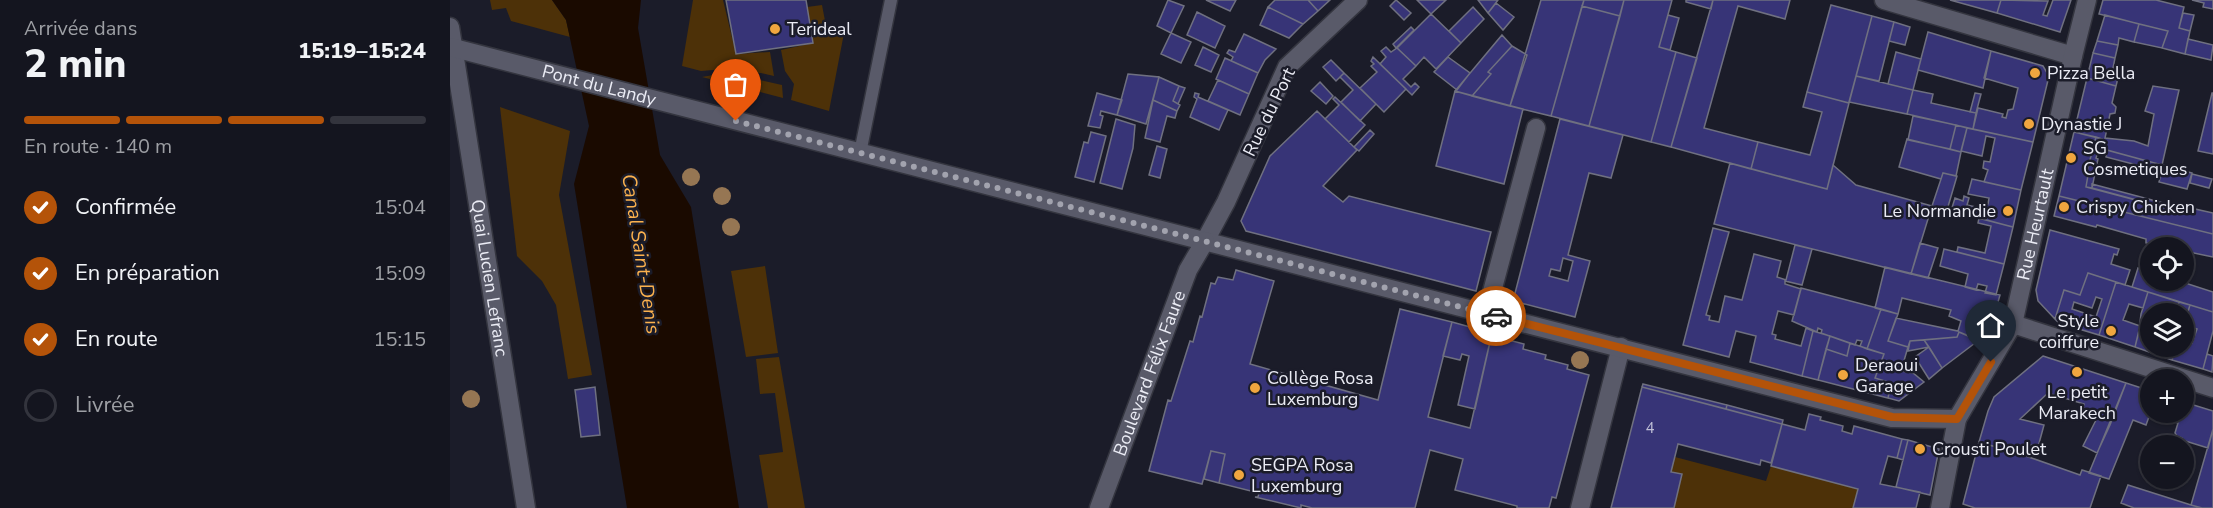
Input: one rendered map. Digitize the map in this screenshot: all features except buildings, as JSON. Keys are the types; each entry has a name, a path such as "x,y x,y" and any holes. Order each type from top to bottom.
{"main road":[{"name":"Rue du Port","path":"1205,241 1230,193 1287,67 1358,0"},
{"path":"1884,0 2073,56"},
{"name":"Rue Heurtault","path":"1940,508 1957,419 2013,324 2087,0"},
{"name":"Quai Lucien Lefranc","path":"450,27 526,508"},
{"name":"Pont du Landy","path":"452,47 1892,417 1957,419"},
{"path":"1486,314 1536,128"},
{"name":"Boulevard Félix Faure","path":"1099,508 1188,270 1205,241"},
{"path":"2013,324 2213,388"},
{"path":"1580,508 1621,347"}],"lane":[{"path":"860,153 891,0"}],"shaded area":[{"path":"490,0 552,0 566,20 570,37 511,21 506,8 492,10"},
{"path":"693,0 723,0 736,54 770,52 774,76 761,73 742,74 725,69 701,71 682,66"},
{"path":"822,5 826,26 845,28 829,111 791,100 794,84 785,71 781,50 813,43 807,7"},
{"path":"724,73 738,80 755,79 782,85 783,98 702,77"},
{"path":"500,107 570,131 559,195 592,375 568,379 556,305 542,281 517,256"},
{"path":"765,266 778,353 746,357 731,271"},
{"path":"779,357 805,508 768,508 759,455 783,452 775,393 760,394 756,359"},
{"path":"1675,457 1766,481 1771,466 1858,489 1853,508 1674,508 1682,475 1671,472"}],"water":[{"name":"Canal Saint-Denis","path":"552,0 641,0 638,28 660,155 691,207 739,508 627,508 574,184 589,126 566,20"}],"way so far":[{"path":"736,121 1496,316"}],"place":[{"name":"Terideal","path":"775,29"},
{"name":"Pizza Bella","path":"2035,73"},
{"name":"Dynastie J","path":"2029,124"},
{"name":"SG Cosmetiques","path":"2071,158"},
{"name":"Crispy Chicken","path":"2064,207"},
{"name":"Le Normandie","path":"2008,211"},
{"name":"Style coiffure","path":"2111,331"},
{"name":"Le petit Marakech","path":"2077,372"},
{"name":"Deraoui Garage","path":"1843,375"},
{"name":"Collège Rosa Luxemburg","path":"1255,388"},
{"name":"Crousti Poulet","path":"1920,449"},
{"name":"SEGPA Rosa Luxemburg","path":"1239,475"}],"route":[{"path":"1496,316 1892,417 1957,419 1991,362"}]}
